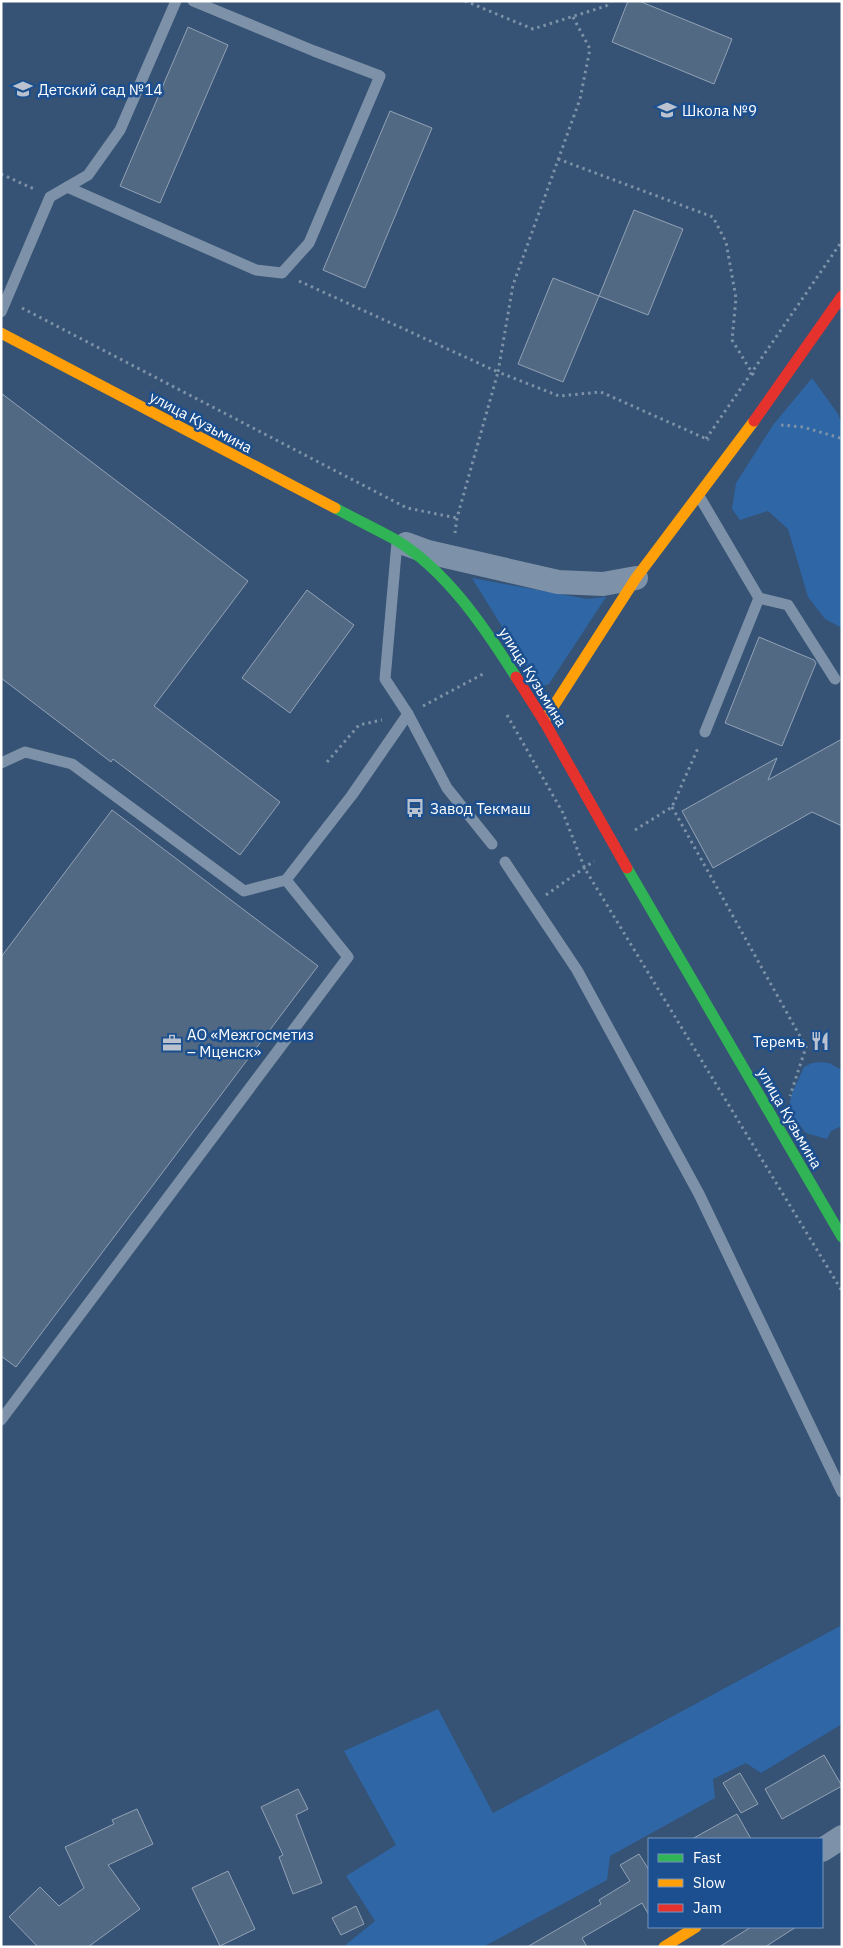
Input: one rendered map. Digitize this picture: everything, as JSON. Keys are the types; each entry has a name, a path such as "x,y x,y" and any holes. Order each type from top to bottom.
{"main road":[{"path":"544,721 636,578 732,452 842,296"},
{"name":"улица Кузьмина","path":"1,334 397,541 425,562 465,603 491,637 544,721 769,1114 841,1233"},
{"path":"664,1947 694,1928"}],"street":[{"path":"397,541 428,552 558,582 603,584 636,578"},
{"path":"823,1849 842,1837"}],"lane":[{"path":"1,312 50,197 88,175 120,130 176,1"},
{"path":"67,187 256,270 282,273 309,243 380,76 193,1"},
{"path":"699,496 759,598 788,605 835,678"},
{"path":"397,541 385,680 408,714 447,788 492,844"},
{"path":"705,732 759,598"},
{"path":"1,763 25,752 72,764 244,891 286,880 352,795 408,714"},
{"path":"505,862 577,970 699,1194 842,1492"},
{"path":"1,1420 348,957 286,880"}],"path":[{"path":"465,1 532,29 606,6 611,1"},
{"path":"573,16 590,49 580,99 513,285 498,372 558,396 601,392 732,452"},
{"path":"558,159 713,217 726,242 736,298 732,340 752,372 765,406 769,424 803,427 841,438"},
{"path":"1,174 50,197"},
{"path":"706,439 842,241"},
{"path":"7,300 407,508 457,518"},
{"path":"672,807 806,1048 788,1099 745,1132"}],"shaded area":[{"path":"812,378 838,414 842,424 842,628 825,619 808,597 788,529 768,511 740,520 732,509 736,483 773,425"},
{"path":"472,578 587,599 606,597 549,684 539,687"},
{"path":"820,1062 829,1063 842,1070 842,1126 831,1131 827,1139 806,1133 795,1119 790,1102 804,1067"},
{"path":"842,1625 842,1724 761,1773 746,1763 713,1779 715,1798 610,1856 607,1880 483,1947 343,1947 375,1921 346,1876 396,1845 344,1751 438,1709 493,1813"}],"building":[{"path":"628,1 639,1 732,39 714,84 612,42"},
{"path":"188,27 228,45 160,203 120,186"},
{"path":"390,111 432,128 365,288 323,270"},
{"path":"634,210 683,229 648,315 599,296"},
{"path":"553,278 599,296 563,382 518,364"},
{"path":"1,393 248,581 154,706 280,802 240,855 113,759 111,762 1,678"},
{"path":"307,590 354,625 290,713 242,678"},
{"path":"759,637 814,660 816,663 782,746 725,723"},
{"path":"842,739 842,826 812,812 713,868 682,811 777,758 768,780"},
{"path":"112,810 318,966 16,1367 1,1356 1,957"},
{"path":"824,1755 842,1786 782,1819 765,1789"},
{"path":"740,1773 758,1804 741,1813 723,1783"},
{"path":"298,1789 308,1809 296,1815 322,1883 293,1894 279,1857 283,1855 261,1807"},
{"path":"137,1809 153,1844 108,1865 140,1909 88,1947 38,1947 9,1917 40,1887 59,1906 84,1888 65,1847 114,1824 112,1820"},
{"path":"737,1814 750,1838 694,1838"},
{"path":"639,1854 648,1868 648,1913 642,1903 582,1938 587,1947 527,1947 601,1904 599,1900 630,1881 620,1865"},
{"path":"228,1871 255,1929 220,1946 192,1888"},
{"path":"356,1906 364,1924 341,1935 332,1918"},
{"path":"749,1928 794,1928 765,1947 719,1947"}],"traffic: fast":[{"path":"335,508 396,540 432,568 478,620 516,677"},
{"path":"627,868 842,1237"}],"traffic: slow":[{"path":"1,333 335,508"},
{"path":"544,721 636,578 754,421"},
{"path":"664,1947 694,1928"}],"traffic: jam":[{"path":"754,421 842,296"},
{"path":"516,677 544,721 627,868"}],"place":[{"name":"Детский сад №14","path":"23,89"},
{"name":"Школа №9","path":"667,110"},
{"name":"Завод Текмаш","path":"415,808"},
{"name":"Теремъ","path":"820,1041"},
{"name":"АО «Межгосметиз – Мценск»","path":"172,1043"}]}
